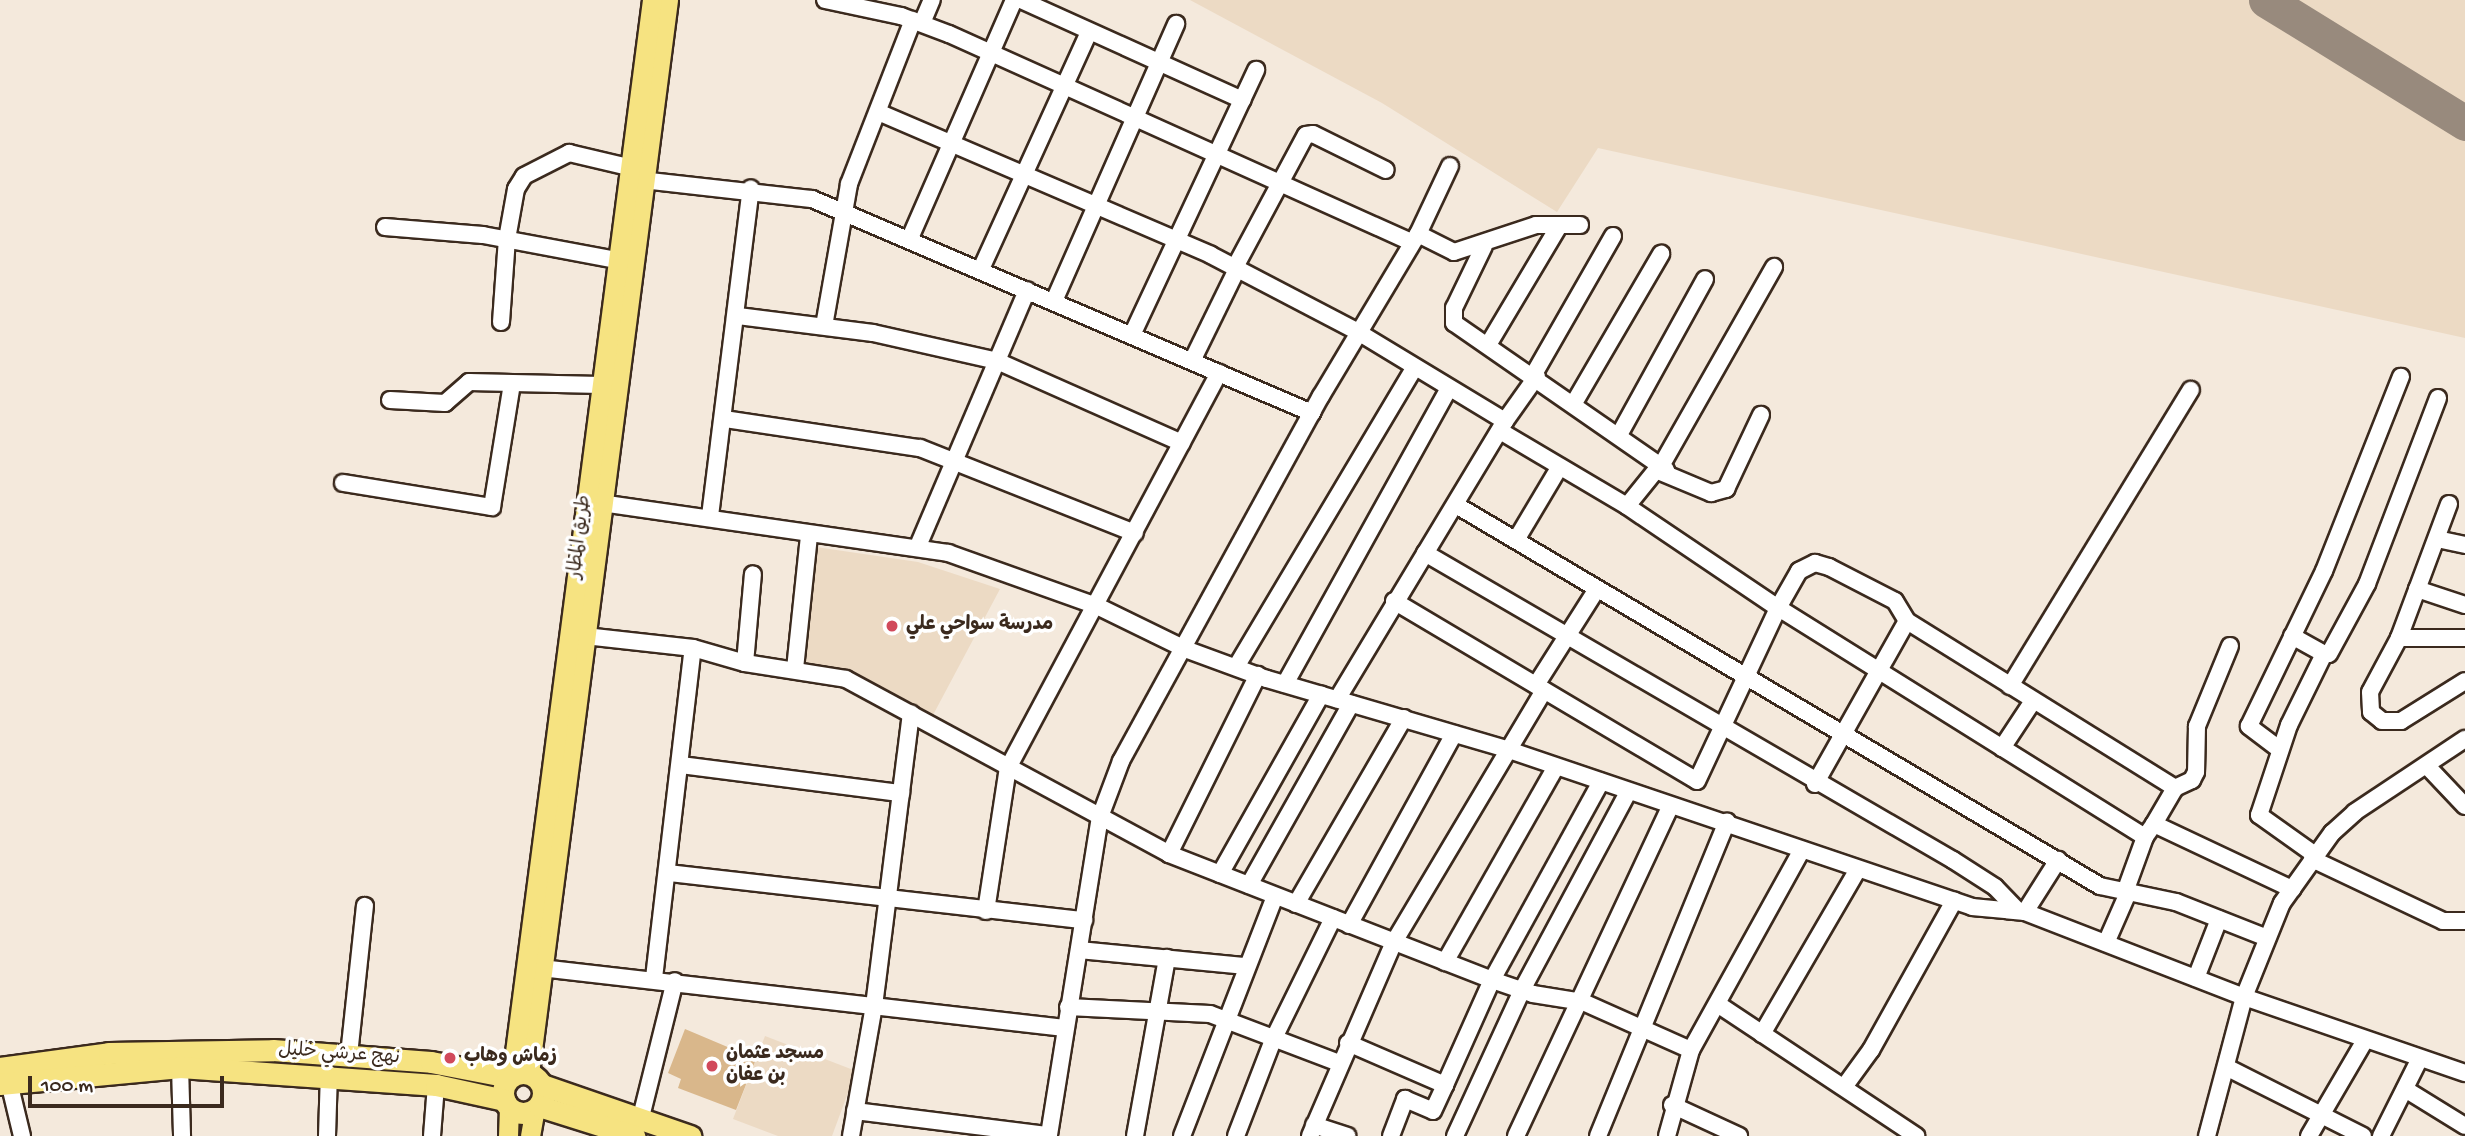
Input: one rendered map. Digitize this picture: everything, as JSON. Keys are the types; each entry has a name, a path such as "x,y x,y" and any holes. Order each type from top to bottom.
{"highway":[{"name":"نهج عرشي خليل","path":"3,1078 172,1050 349,1055 479,1068 637,1127 690,1136"},
{"name":"نهج عرشي خليل","path":"3,1078 180,1067 329,1074 436,1085 506,1104 519,1113 528,1087"},
{"path":"506,1104 528,1087"}],"main road":[{"name":"طريق المطار","path":"530,1136 528,1087 533,967 635,173 652,0"},
{"name":"طريق المطار","path":"533,967 585,636 601,385 616,260 668,0"},
{"path":"506,1104 508,1136"}],"street":[{"path":"825,0 917,22 1281,183 1454,252 1484,246 1536,225 1580,225"},
{"path":"824,326 842,209 878,112 917,22 932,0"},
{"path":"910,237 1014,0"},
{"path":"1021,0 1088,34 1242,100"},
{"path":"1054,301 1177,24"},
{"path":"981,269 1088,34"},
{"path":"1132,335 1214,154 1256,70"},
{"path":"878,112 1176,238 1358,332 1449,388 1559,468 1627,506 1877,673 2002,748 2150,830 2292,889"},
{"path":"1192,361 1235,270 1310,134 1387,170"},
{"path":"501,322 507,239 516,189 535,166 578,153 635,173 751,189 842,209 1312,413"},
{"path":"855,1111 1049,1135 1100,817 1121,761 1185,649 1312,413 1415,238 1450,166"},
{"path":"710,516 738,316 751,189"},
{"path":"1488,345 1559,226"},
{"path":"384,227 507,239 616,260"},
{"path":"1220,874 1336,699 1394,601 1456,505 1535,375 1613,236"},
{"path":"1484,246 1451,315 1454,323 1535,375 1663,468 1711,493 1726,489 1761,415"},
{"path":"1574,403 1661,254"},
{"path":"1627,506 1650,473 1663,468 1773,267"},
{"path":"1619,435 1705,279"},
{"path":"918,546 1027,290"},
{"path":"738,316 824,326 997,361 1182,443"},
{"path":"1236,667 1414,368"},
{"path":"986,911 1008,768 1097,606 1219,373"},
{"path":"2280,749 2249,726 2343,527 2401,377"},
{"path":"390,400 445,403 463,383 601,385"},
{"path":"343,483 492,508 512,384"},
{"path":"1285,684 1449,388"},
{"path":"2010,686 2191,390"},
{"path":"2329,654 2367,584 2438,398"},
{"path":"724,419 886,442 955,460 1135,533"},
{"path":"1516,540 1559,468"},
{"path":"594,502 710,516 810,535 918,546 1097,606 1185,649 1258,676 1506,749 1628,792 1727,821 1802,850 1954,901 2021,911 2244,997 2419,1060 2465,1073"},
{"path":"2449,504 2399,638 2370,692 2375,719 2392,723 2417,715 2465,681"},
{"path":"1456,505 2100,886 2176,902 2265,937"},
{"path":"795,669 810,535"},
{"path":"2437,539 2465,545"},
{"path":"1425,553 1815,784 1953,860 1995,887 2021,911"},
{"path":"1516,1136 1678,806 1697,781 1778,608 1799,571 1815,563 1895,601 1907,621 2175,788"},
{"path":"745,663 753,574"},
{"path":"1346,1136 1312,1130 1394,942 1597,589"},
{"path":"2417,589 2465,605"},
{"path":"1394,601 1697,781"},
{"path":"1815,784 1907,621"},
{"path":"585,636 693,648 745,663 846,679 1169,854 1492,980 1522,990 1583,1002 1690,1050"},
{"path":"2292,636 2324,654 2280,749 2259,815 2314,857 2443,921 2465,920"},
{"path":"2399,638 2465,638"},
{"path":"2106,943 2150,830 2175,788 2192,780 2196,772 2197,726 2230,646"},
{"path":"654,978 669,873 693,648"},
{"path":"1169,854 1258,676"},
{"path":"1249,885 1336,699"},
{"path":"2002,748 2033,701"},
{"path":"851,1136 874,1006 911,713"},
{"path":"1296,904 1404,718"},
{"path":"1349,925 1454,734"},
{"path":"2207,1136 2228,1069 2244,997 2265,937 2292,889 2314,857 2355,811 2462,745"},
{"path":"681,765 901,793"},
{"path":"2427,765 2465,806"},
{"path":"1445,962 1556,767"},
{"path":"1391,1136 1405,1099 1433,1111 1492,980 1601,782"},
{"path":"1455,1136 1522,990 1628,792"},
{"path":"1598,1136 1727,821"},
{"path":"1667,1136 1672,1105 1690,1050 1719,1005 1802,850"},
{"path":"2021,911 2058,860"},
{"path":"1762,1034 1858,869"},
{"path":"669,873 887,900 1084,920"},
{"path":"1182,1136 1225,1019 1275,896"},
{"path":"1843,1087 1871,1050 1954,901"},
{"path":"349,1055 365,905"},
{"path":"1237,1136 1273,1040 1333,918"},
{"path":"2196,978 2219,919"},
{"path":"1079,950 1246,966"},
{"path":"1135,1136 1167,958"},
{"path":"533,967 654,978 1065,1028"},
{"path":"637,1127 675,981"},
{"path":"1719,1005 1916,1136"},
{"path":"1068,1007 1225,1019 1273,1040 1339,1063"},
{"path":"2309,1136 2365,1040"},
{"path":"1348,1043 1446,1085"},
{"path":"2384,1135 2419,1060"},
{"path":"180,1067 182,1136"},
{"path":"2228,1069 2322,1113 2363,1136"},
{"path":"327,1136 329,1074"},
{"path":"3,1078 22,1136"},
{"path":"432,1136 436,1085"},
{"path":"2405,1089 2465,1126"},
{"path":"1672,1105 1721,1132 1740,1136"}],"shaded area":[{"path":"1190,0 2465,0 2465,338 1598,148 1557,212 1382,103"},
{"name":"مدرسة سواحي علي","path":"816,547 918,562 1000,589 933,715 855,677 798,663"},
{"path":"765,1036 856,1071 832,1136 778,1136 733,1119"}],"building":[{"name":"مسجد عثمان بن عفان","path":"685,1029 756,1059 736,1110 678,1088 681,1079 668,1073"}],"taxiway":[{"path":"2266,0 2465,123"}],"place":[{"name":"مدرسة سواحي علي","path":"892,626"},
{"name":"زماش وهاب","path":"450,1058"},
{"name":"مسجد عثمان بن عفان","path":"712,1066"}]}
